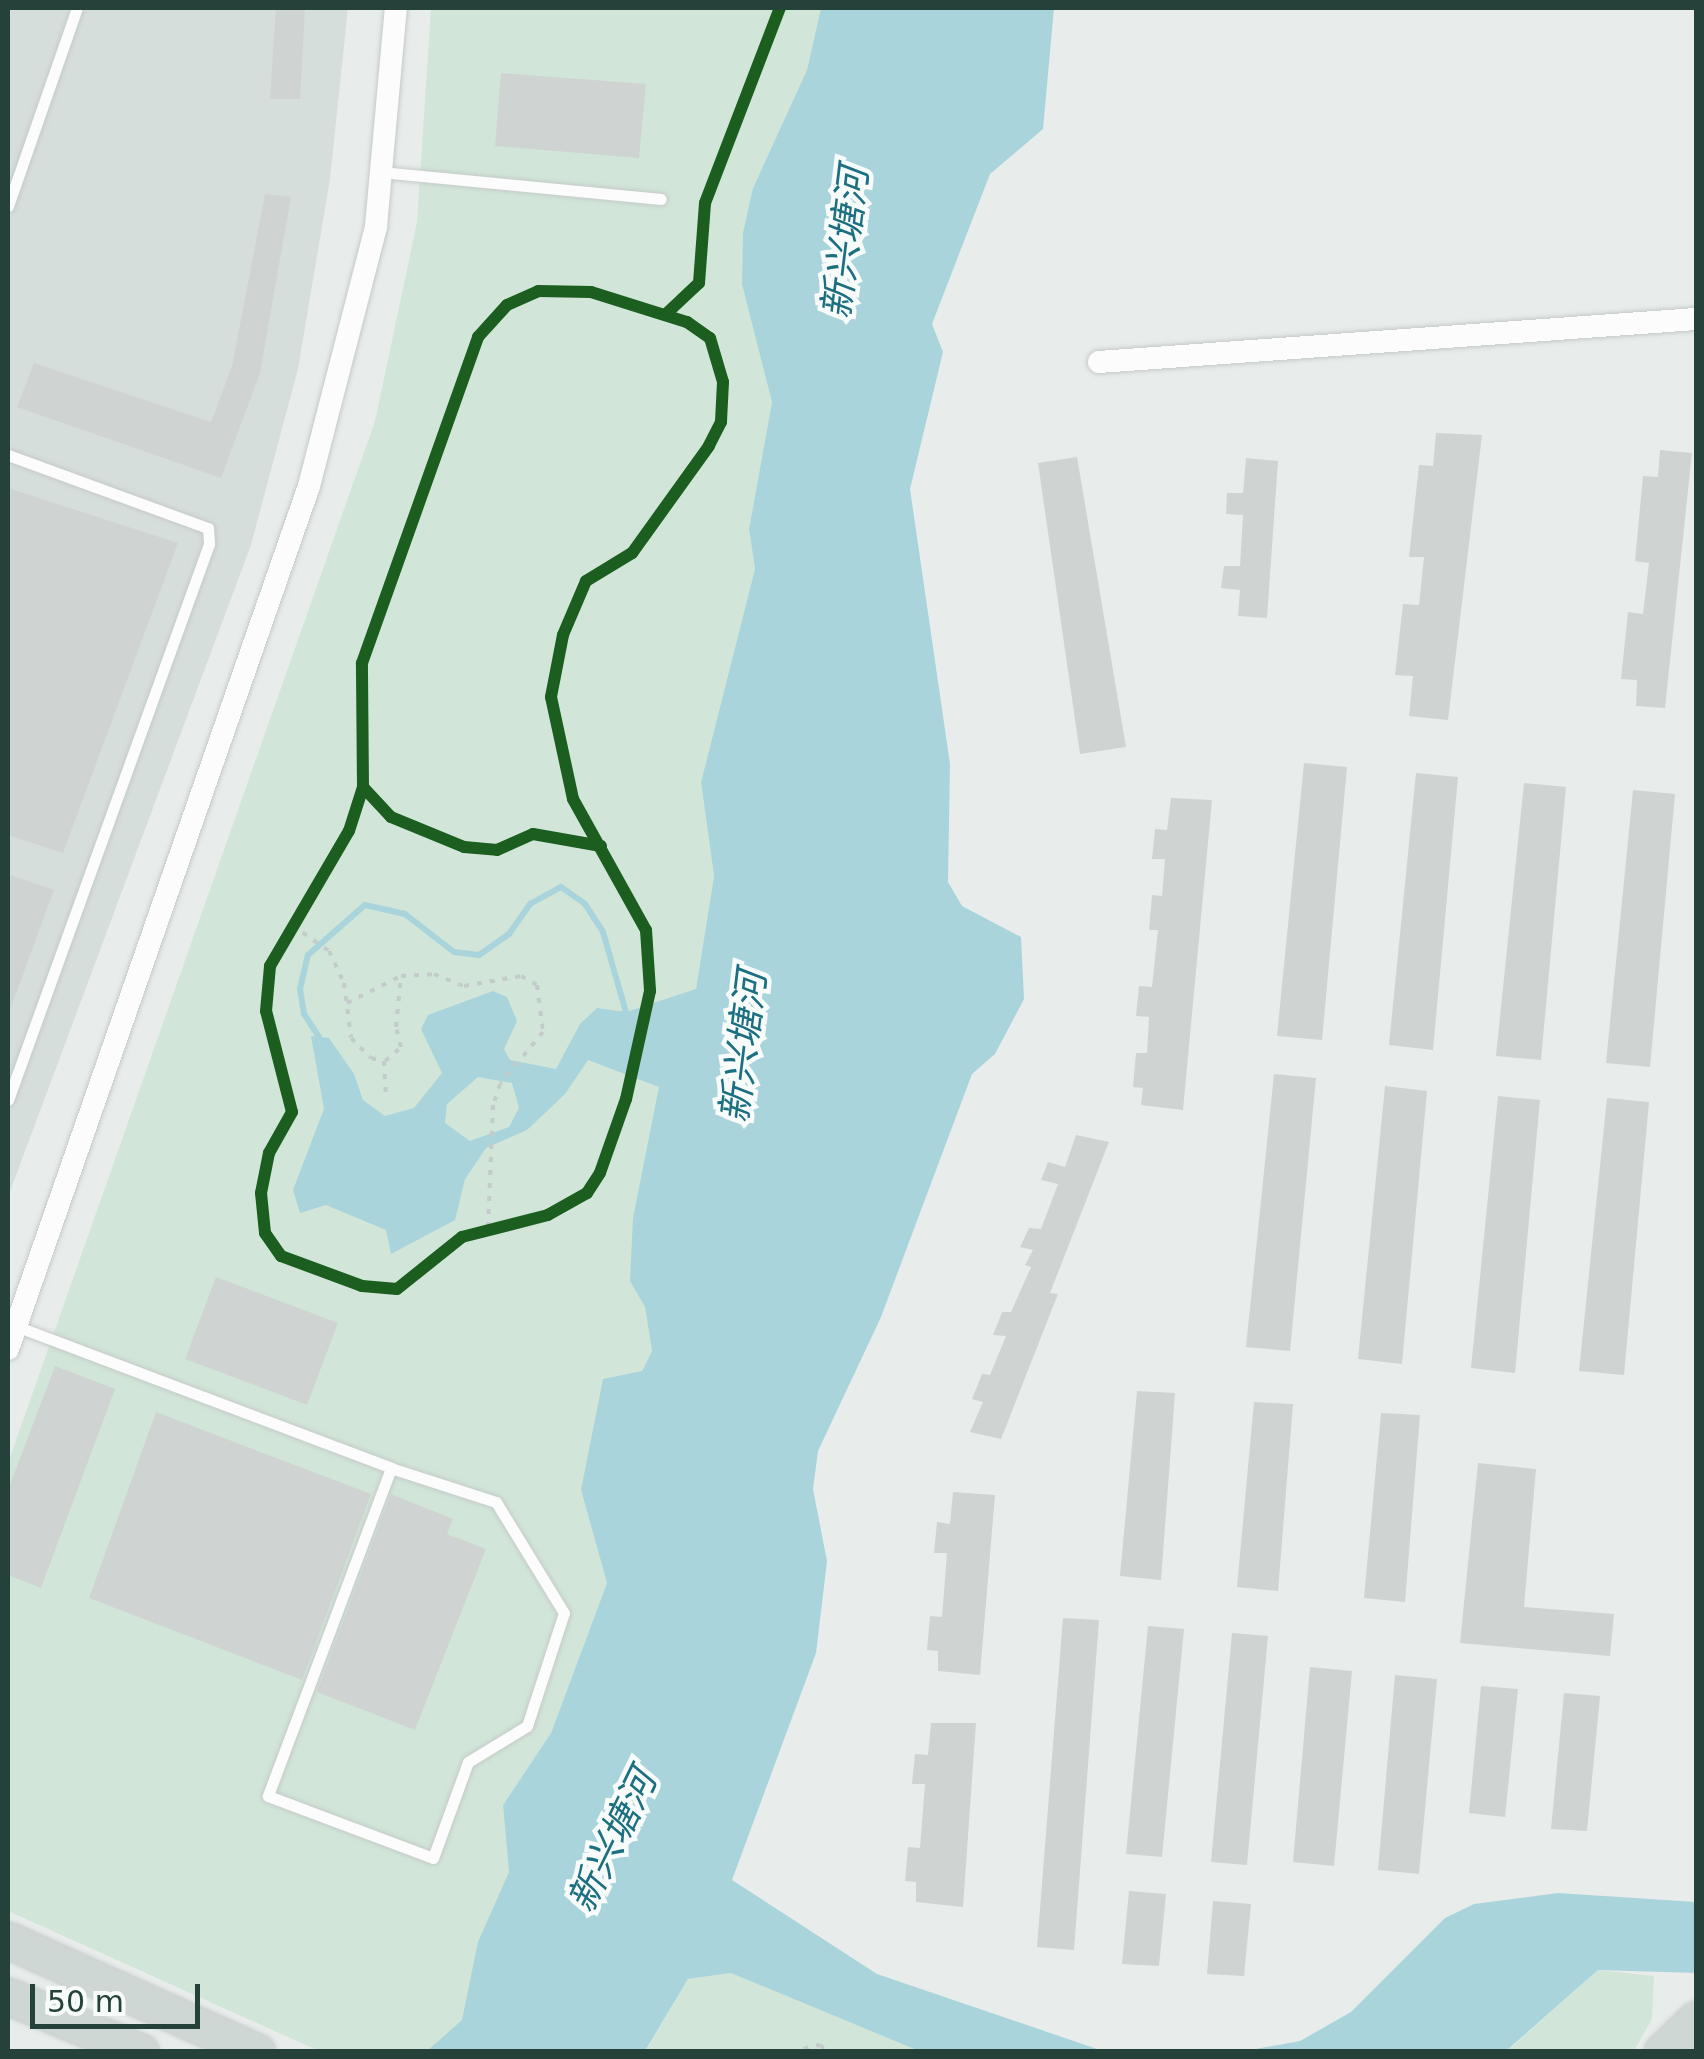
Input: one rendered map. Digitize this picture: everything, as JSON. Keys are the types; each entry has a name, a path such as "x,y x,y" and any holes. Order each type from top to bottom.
{"main road":[{"path":"8,1940 258,2052"},
{"path":"8,1996 141,2052"},
{"path":"1662,2052 1696,2019"}],"street":[{"path":"8,1349 309,486 376,226 396,8"},
{"path":"1099,362 1696,319"}],"lane":[{"path":"8,206 76,8"},
{"path":"381,172 661,200"},
{"path":"8,456 208,528 209,544 8,1100"},
{"path":"16,1326 391,1468 496,1502 564,1613 526,1726 468,1762 433,1858 268,1796 391,1468"}],"path":[{"path":"285,939 304,910"},
{"path":"292,925 329,951 347,1003 352,1038 371,1058 384,1061"},
{"path":"347,1003 401,976 434,974 464,986 521,976 537,984 543,1032 530,1054 500,1084 494,1163 481,1231 513,1222"},
{"path":"384,1061 401,1047 396,1027 401,976"},
{"path":"384,1061 386,1098"},
{"path":"791,2052 820,2045 828,2052"}],"shaded area":[{"path":"8,8 348,8 330,179 298,369 251,545 8,1197"}],"green space":[{"path":"431,8 821,8 807,70 753,188 761,353 772,402 749,529 755,569 701,782 714,876 645,1307 652,1351 581,1490 607,1583 551,1733 503,1805 509,1872 462,2020 429,2051 319,2051 8,1911 8,1463 375,421 417,222"},
{"path":"1598,1970 1654,1976 1652,2019 1634,2051 1506,2052"},
{"path":"732,1973 919,2051 645,2052 688,1979"}],"water":[{"name":"新兴塘河","path":"821,8 1054,8 1043,129 990,174 932,324 943,352 910,489 950,764 948,882 962,906 1021,937 1024,999 995,1054 972,1074 881,1317 818,1451 813,1489 827,1561 816,1653 732,1880 877,1974 1103,2051 919,2051 731,1973 688,1979 645,2051 427,2051 462,2020 478,1942 509,1872 503,1805 551,1733 607,1583 581,1490 603,1379 642,1371 652,1351 645,1307 630,1281 633,1218 659,1087 588,1060 565,1094 527,1130 486,1148 465,1179 455,1220 391,1254 386,1230 326,1205 300,1213 293,1190 324,1109 311,1036 329,1038 354,1074 363,1100 385,1116 414,1108 442,1073 421,1029 428,1015 493,991 507,997 517,1021 504,1049 510,1060 556,1069 580,1024 597,1008 626,1012 696,989 714,876 701,782 755,569 749,529 772,402 742,284 743,233 753,188 807,70","holes":["478,1077 512,1083 519,1108 509,1127 470,1141 445,1123 447,1104"]},
{"path":"1558,1893 1696,1902 1696,1973 1598,1970 1506,2051 1245,2051 1300,2041 1351,2012 1445,1918 1474,1904"}],"building":[{"path":"276,8 305,8 300,99 270,99"},
{"path":"501,73 646,84 639,158 495,146"},
{"path":"265,194 291,197 260,373 221,478 17,407 34,363 211,422 232,366"},
{"path":"1436,433 1482,435 1448,720 1409,716 1413,676 1395,675 1403,604 1419,605 1424,557 1409,557 1419,465 1433,466"},
{"path":"1660,450 1692,453 1665,708 1636,706 1637,680 1621,679 1628,612 1643,614 1649,563 1635,561 1643,476 1658,477"},
{"path":"1077,457 1126,747 1080,754 1038,463"},
{"path":"1246,458 1278,461 1267,618 1238,616 1240,590 1221,588 1224,566 1240,566 1243,515 1226,514 1227,493 1243,493"},
{"path":"8,488 178,543 63,853 8,835"},
{"path":"1304,763 1347,767 1322,1040 1277,1036"},
{"path":"1416,773 1458,777 1433,1050 1389,1045"},
{"path":"1524,783 1566,787 1541,1060 1496,1056"},
{"path":"1633,790 1675,794 1650,1067 1606,1063"},
{"path":"1171,798 1212,800 1183,1110 1141,1105 1143,1088 1133,1087 1136,1053 1147,1053 1149,1017 1136,1016 1139,986 1152,987 1158,930 1149,930 1152,895 1162,896 1165,859 1152,859 1155,829 1167,830"},
{"path":"8,874 54,890 10,1010 8,1009"},
{"path":"1274,1074 1316,1078 1290,1351 1246,1347"},
{"path":"1385,1086 1427,1091 1402,1364 1358,1359"},
{"path":"1498,1096 1540,1100 1515,1373 1471,1368"},
{"path":"1607,1098 1649,1102 1624,1375 1579,1371"},
{"path":"1076,1135 1109,1142 1050,1293 1058,1294 1001,1439 970,1432 983,1402 972,1399 982,1374 990,1375 1006,1336 993,1335 1002,1312 1011,1312 1031,1267 1025,1265 1033,1250 1020,1247 1029,1228 1041,1229 1058,1184 1041,1180 1048,1162 1065,1167"},
{"path":"216,1277 338,1323 307,1405 185,1359"},
{"path":"55,1366 115,1389 41,1588 8,1575 8,1490"},
{"path":"1137,1391 1175,1393 1161,1580 1120,1576"},
{"path":"1254,1402 1293,1404 1278,1591 1237,1587"},
{"path":"156,1412 371,1494 302,1680 89,1598"},
{"path":"1381,1413 1420,1415 1405,1602 1364,1598"},
{"path":"1478,1463 1536,1469 1524,1607 1614,1614 1610,1656 1460,1643"},
{"path":"953,1492 995,1495 980,1675 938,1671 938,1651 927,1650 930,1616 942,1617 947,1553 934,1553 937,1522 950,1524"},
{"path":"391,1494 453,1519 447,1534 486,1549 415,1730 317,1692"},
{"path":"1063,1618 1099,1620 1074,1950 1037,1947"},
{"path":"1148,1626 1184,1629 1162,1857 1126,1854"},
{"path":"1232,1633 1268,1636 1247,1865 1211,1862"},
{"path":"1310,1667 1352,1671 1334,1866 1293,1862"},
{"path":"1395,1675 1437,1679 1419,1874 1378,1870"},
{"path":"1481,1686 1518,1689 1505,1817 1469,1813"},
{"path":"1564,1693 1600,1696 1587,1831 1551,1829"},
{"path":"931,1723 976,1723 963,1907 916,1902 916,1882 905,1881 908,1847 920,1848 925,1784 912,1784 915,1754 928,1755"},
{"path":"1129,1891 1166,1894 1159,1966 1122,1964"},
{"path":"1213,1901 1251,1904 1244,1976 1207,1974"}],"waterway":[{"path":"319,1037 304,1014 300,989 308,955 365,905 405,914 454,952 479,955 509,934 530,904 561,887 585,904 603,932 626,1012"}],"cycle path":[{"path":"666,314 699,283 705,203 780,8"},
{"path":"538,291 591,292 687,322 710,338 723,382 721,422 709,446 632,553 586,581 563,635 551,697 573,799 646,930 650,991 626,1099 600,1173 587,1193 548,1215 462,1237 397,1289 362,1286 281,1256 265,1233 261,1193 269,1153 292,1112 266,1011 270,966 349,831 363,787 362,663 478,337 507,305 538,291"},
{"path":"363,787 391,817 464,847 497,850 533,834 601,846"}]}
